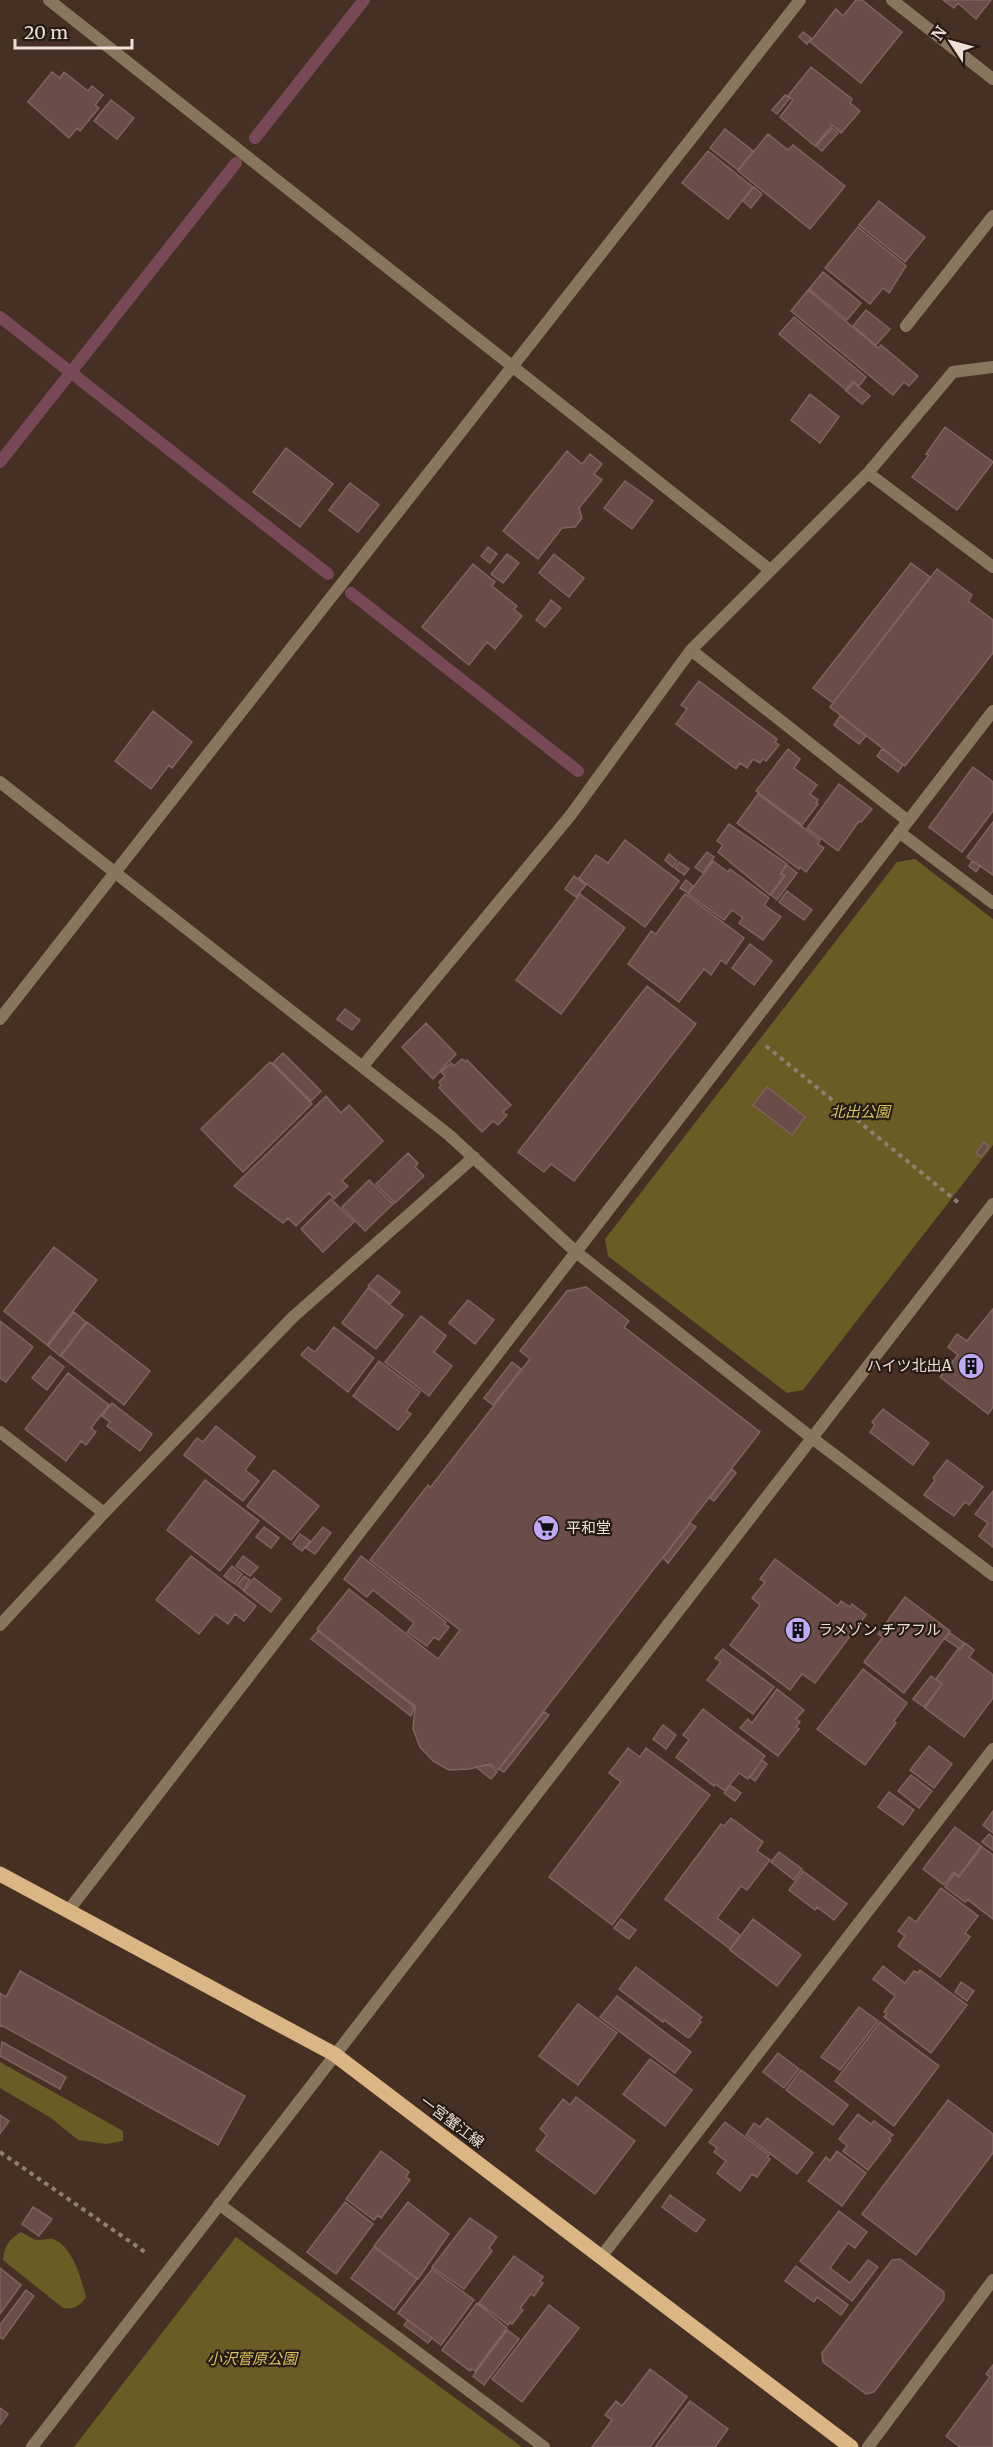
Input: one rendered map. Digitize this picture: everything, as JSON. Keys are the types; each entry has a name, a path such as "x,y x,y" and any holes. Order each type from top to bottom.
{"main road":[{"name":"一宮蟹江線","path":"0,1874 334,2054 851,2447"}],"street":[{"path":"50,0 770,570"},
{"path":"0,1020 800,0"},
{"path":"892,0 993,79"},
{"path":"906,326 993,216"},
{"path":"362,1067 570,816 691,650 868,473 953,372 993,367"},
{"path":"868,473 993,567"},
{"path":"691,650 908,821"},
{"path":"68,1911 993,711"},
{"path":"0,782 449,1135 576,1252 812,1438 993,1575"},
{"path":"899,832 993,903"},
{"path":"0,1625 104,1513 293,1317 474,1158"},
{"path":"32,2447 993,1204"},
{"path":"0,1432 104,1513"},
{"path":"600,2257 993,1749"},
{"path":"219,2204 544,2447"},
{"path":"867,2447 993,2280"}],"path":[{"path":"746,1030 981,1220"},
{"path":"0,2152 169,2268"}],"green space":[{"name":"北出公園","path":"915,859 993,919 993,1145 803,1390 787,1393 608,1256 605,1239 897,862"},
{"path":"0,2062 123,2131 123,2141 106,2144 78,2140 51,2118 0,2088"},
{"path":"21,2232 37,2240 53,2239 66,2248 75,2264 86,2297 79,2305 74,2308 63,2308 3,2260 8,2244"},
{"name":"小沢菅原公園","path":"236,2237 522,2447 74,2447"}],"building":[{"path":"856,0 862,0 902,32 861,83 810,42 836,9 843,16"},
{"path":"943,0 991,0 976,19 958,3 954,8"},
{"path":"803,32 811,38 807,44 799,37"},
{"path":"811,67 852,99 850,103 860,111 841,133 832,125 815,146 780,117 793,100 788,96"},
{"path":"52,72 60,78 64,72 88,91 92,86 103,95 95,105 99,108 80,131 77,128 69,138 28,102"},
{"path":"785,95 790,98 777,114 772,110"},
{"path":"111,100 134,118 117,139 94,121"},
{"path":"832,128 838,133 822,151 816,146"},
{"path":"725,129 753,151 738,170 710,148"},
{"path":"768,134 788,150 793,145 845,186 810,229 738,171"},
{"path":"708,151 753,187 728,219 682,183"},
{"path":"754,187 762,194 751,208 743,201"},
{"path":"879,201 925,237 905,262 859,225"},
{"path":"858,227 906,266 889,293 883,288 870,304 825,268"},
{"path":"823,272 861,303 847,320 809,289"},
{"path":"808,290 878,348 881,345 918,376 909,386 904,382 893,395 791,311"},
{"path":"866,310 890,329 876,345 853,326"},
{"path":"794,317 866,377 859,386 853,381 846,390 779,334"},
{"path":"854,383 870,396 862,404 846,391"},
{"path":"810,394 839,417 820,443 791,420"},
{"path":"945,427 993,462 957,510 912,477 929,455 926,454"},
{"path":"286,448 333,484 300,527 253,492"},
{"path":"567,451 582,464 590,454 602,464 594,474 602,480 579,508 582,518 575,527 562,528 538,559 503,531"},
{"path":"625,481 653,501 632,529 604,508"},
{"path":"350,483 379,505 358,532 329,510"},
{"path":"488,547 497,554 490,563 481,556"},
{"path":"507,554 519,563 503,583 491,574"},
{"path":"554,554 584,578 569,597 539,573"},
{"path":"911,563 930,577 833,703 813,688"},
{"path":"473,564 495,582 492,586 517,606 514,609 522,616 495,649 487,642 469,665 422,627"},
{"path":"937,569 972,595 968,601 993,620 993,653 905,766 830,707"},
{"path":"551,600 561,608 545,627 536,620"},
{"path":"699,681 777,739 775,742 779,745 766,761 763,759 760,763 753,759 747,768 740,763 736,769 676,724 687,709 681,705"},
{"path":"153,711 192,742 172,768 169,765 151,789 115,761"},
{"path":"840,716 866,736 859,744 834,725"},
{"path":"788,749 800,759 794,768 817,785 810,794 818,800 816,803 818,804 802,825 756,791"},
{"path":"882,749 903,765 898,772 877,756"},
{"path":"973,767 993,782 993,811 962,852 929,827"},
{"path":"839,784 872,809 861,822 859,821 838,851 807,828"},
{"path":"758,794 820,840 818,844 824,848 806,872 737,823"},
{"path":"993,822 993,875 967,857"},
{"path":"729,824 787,864 780,874 784,876 770,895 718,852 723,845 717,841"},
{"path":"625,840 679,881 645,927 579,878 596,855 608,863"},
{"path":"707,852 714,857 703,873 695,867"},
{"path":"669,854 677,861 673,867 665,860"},
{"path":"713,861 728,872 730,869 769,898 764,905 781,917 763,940 739,923 743,918 732,910 724,920 688,894"},
{"path":"972,861 980,866 976,872 969,866"},
{"path":"679,862 689,869 684,875 675,868"},
{"path":"787,865 797,873 777,900 771,895 785,876 781,873"},
{"path":"574,876 586,885 576,897 565,889"},
{"path":"686,880 693,886 688,893 680,888"},
{"path":"787,891 812,910 804,920 779,902"},
{"path":"580,894 625,928 561,1014 516,980"},
{"path":"685,894 744,938 726,964 721,960 711,975 704,969 679,1002 628,964 651,931 656,934"},
{"path":"750,944 772,961 754,985 732,968"},
{"path":"647,986 696,1024 574,1181 551,1164 544,1172 518,1152"},
{"path":"345,1009 360,1020 352,1030 337,1019"},
{"path":"426,1023 456,1054 433,1079 402,1047"},
{"path":"283,1053 321,1091 311,1101 273,1063"},
{"path":"462,1059 466,1062 467,1060 511,1105 503,1112 507,1115 498,1125 493,1121 482,1132 439,1088 441,1085 439,1082 445,1076 441,1072 451,1063 454,1066"},
{"path":"270,1062 312,1104 243,1172 201,1129"},
{"path":"767,1087 805,1117 792,1135 753,1105"},
{"path":"326,1096 341,1113 349,1105 383,1141 342,1181 348,1186 334,1199 329,1193 296,1226 288,1218 283,1223 234,1186"},
{"path":"984,1142 989,1147 981,1157 976,1153"},
{"path":"408,1153 418,1163 415,1167 424,1176 395,1203 376,1184"},
{"path":"369,1180 393,1204 365,1231 342,1207"},
{"path":"331,1199 354,1222 323,1252 301,1229"},
{"path":"54,1247 97,1280 47,1345 4,1311"},
{"path":"378,1275 400,1292 390,1304 368,1286"},
{"path":"586,1287 629,1321 624,1327 760,1432 498,1770 490,1764 469,1769 449,1770 433,1761 420,1747 413,1729 415,1706 317,1629 349,1589 438,1659 460,1630 370,1560 428,1485 430,1488 530,1359 520,1351 567,1291"},
{"path":"368,1288 403,1315 376,1349 342,1323"},
{"path":"468,1300 494,1320 475,1344 449,1323"},
{"name":"ハイツ北出A","path":"993,1309 993,1407 988,1414 940,1377 958,1355 948,1347 957,1334 967,1341"},
{"path":"74,1312 86,1322 60,1356 48,1346"},
{"path":"421,1316 446,1336 434,1352 452,1366 429,1396 385,1362"},
{"path":"0,1321 33,1347 6,1382 0,1378"},
{"path":"87,1322 150,1371 124,1405 61,1356"},
{"path":"334,1327 374,1358 348,1392 301,1355 308,1347 315,1352"},
{"path":"50,1356 64,1367 47,1390 32,1378"},
{"path":"379,1361 420,1392 406,1411 411,1414 398,1430 353,1396"},
{"path":"512,1362 521,1369 493,1405 484,1398"},
{"path":"68,1373 109,1405 91,1428 96,1432 86,1445 81,1441 66,1461 25,1429"},
{"path":"112,1403 152,1434 140,1451 107,1426 110,1422 102,1416"},
{"path":"883,1409 929,1443 913,1465 870,1432 875,1425 872,1422"},
{"path":"216,1426 255,1457 245,1470 259,1481 243,1501 184,1455 197,1438 203,1442"},
{"path":"947,1460 983,1487 969,1505 965,1502 954,1516 924,1495 935,1480 933,1478"},
{"path":"732,1469 736,1473 714,1501 710,1498"},
{"path":"274,1470 319,1506 291,1540 247,1506"},
{"path":"205,1480 259,1521 220,1571 167,1530"},
{"path":"993,1491 993,1547 979,1536 988,1523 975,1514"},
{"path":"690,1523 696,1527 668,1563 663,1558"},
{"path":"264,1527 279,1538 271,1548 256,1537"},
{"path":"323,1527 331,1533 315,1554 306,1548"},
{"path":"300,1534 310,1541 302,1551 293,1544"},
{"path":"191,1556 256,1606 244,1621 235,1614 228,1624 215,1614 199,1634 156,1600"},
{"path":"243,1556 258,1567 250,1576 236,1566"},
{"path":"361,1556 446,1622 444,1624 449,1627 439,1640 434,1637 427,1646 407,1632 414,1623 373,1590 367,1597 344,1579"},
{"name":"ラメゾン チアフル","path":"775,1559 838,1606 841,1601 850,1607 852,1604 866,1615 815,1683 802,1674 790,1690 730,1645 760,1605 752,1598 765,1582 760,1579"},
{"path":"232,1566 242,1574 235,1584 224,1576"},
{"path":"244,1576 250,1580 243,1590 237,1585"},
{"path":"254,1578 281,1599 271,1612 244,1591"},
{"path":"905,1597 950,1631 904,1693 864,1662 883,1637 878,1634"},
{"path":"318,1631 414,1707 411,1716 311,1639"},
{"path":"950,1633 964,1643 960,1649 945,1639"},
{"path":"965,1643 974,1650 969,1657 993,1675 993,1698 964,1737 925,1708 942,1684 936,1679"},
{"path":"723,1649 774,1687 753,1714 707,1680 721,1662 715,1658"},
{"path":"863,1669 907,1703 894,1721 896,1723 865,1765 817,1729"},
{"path":"931,1676 942,1684 924,1707 913,1699"},
{"path":"777,1689 804,1710 796,1719 800,1722 796,1727 799,1729 778,1756 740,1728 748,1719 752,1723"},
{"path":"703,1709 765,1756 748,1779 739,1773 725,1791 715,1784 714,1786 676,1757 689,1740 683,1735"},
{"path":"544,1712 549,1715 504,1772 499,1769"},
{"path":"663,1725 676,1735 666,1749 653,1739"},
{"path":"929,1746 952,1764 934,1788 910,1770"},
{"path":"628,1748 640,1757 646,1748 710,1795 612,1925 549,1877 621,1782 609,1773"},
{"path":"762,1760 767,1764 755,1781 750,1777"},
{"path":"489,1765 497,1772 491,1779 476,1767"},
{"path":"911,1775 932,1791 919,1808 898,1791"},
{"path":"730,1785 741,1793 735,1801 724,1793"},
{"path":"889,1792 914,1810 903,1825 878,1807"},
{"path":"993,1811 993,1833 983,1825"},
{"path":"731,1818 763,1842 757,1851 770,1860 747,1890 741,1886 717,1918 740,1935 730,1949 665,1899 721,1824 724,1826"},
{"path":"955,1827 981,1846 959,1876 954,1872 944,1885 923,1869"},
{"path":"989,1834 993,1837 993,1850 982,1842"},
{"path":"982,1847 993,1855 993,1919 968,1900 965,1902 945,1887 954,1874 959,1877"},
{"path":"779,1852 802,1869 794,1880 771,1862"},
{"path":"803,1871 847,1904 834,1920 817,1907 815,1910 789,1890"},
{"path":"941,1888 978,1916 965,1933 970,1937 940,1977 898,1946 905,1936 898,1931 909,1917 916,1922"},
{"path":"621,1919 636,1930 629,1939 614,1928"},
{"path":"753,1919 801,1955 777,1986 730,1950"},
{"path":"883,1966 905,1983 914,1971 918,1973 920,1970 967,2005 931,2053 884,2017 887,2014 884,2012 895,1996 873,1979"},
{"path":"636,1967 702,2017 690,2037 664,2020 663,2022 619,1989"},
{"path":"20,1971 245,2096 218,2145 1,2025 0,2027 0,1993 6,1997"},
{"path":"961,1982 974,1991 967,2001 955,1992"},
{"path":"617,1996 691,2052 675,2073 600,2017"},
{"path":"578,2004 617,2033 578,2085 539,2056"},
{"path":"859,2007 878,2021 840,2070 821,2057"},
{"path":"880,2022 939,2066 894,2126 835,2081"},
{"path":"2,2042 66,2077 60,2089 0,2056"},
{"path":"778,2053 799,2069 784,2088 763,2072"},
{"path":"650,2059 692,2090 665,2126 623,2094"},
{"path":"801,2070 848,2105 833,2125 786,2090"},
{"path":"576,2097 635,2141 595,2194 536,2150 547,2135 540,2129 563,2099 570,2105"},
{"path":"948,2100 993,2134 993,2153 916,2255 862,2214"},
{"path":"858,2114 871,2124 874,2121 893,2135 868,2170 843,2151 847,2146 839,2139"},
{"path":"0,2115 9,2121 0,2134"},
{"path":"767,2118 813,2153 797,2174 746,2135 754,2123 760,2127"},
{"path":"725,2122 769,2155 767,2157 770,2159 757,2177 752,2174 740,2191 717,2173 726,2161 714,2152 717,2148 709,2142"},
{"path":"381,2151 409,2172 406,2177 410,2180 381,2218 378,2215 374,2220 346,2199"},
{"path":"837,2151 866,2173 842,2206 808,2181 826,2157 830,2161"},
{"path":"670,2195 705,2220 696,2232 662,2207"},
{"path":"345,2202 373,2224 336,2274 307,2252"},
{"path":"408,2202 449,2234 418,2279 374,2246"},
{"path":"33,2207 52,2219 39,2236 22,2224"},
{"path":"839,2211 867,2232 855,2248 848,2243 830,2268 850,2283 868,2260 878,2267 852,2301 800,2261"},
{"path":"470,2218 497,2237 489,2248 492,2251 464,2289 432,2267"},
{"path":"374,2247 417,2279 394,2310 351,2278"},
{"path":"514,2256 543,2277 540,2281 543,2283 534,2296 531,2294 520,2308 523,2310 512,2324 510,2322 508,2325 479,2303"},
{"path":"900,2259 944,2292 944,2299 874,2392 866,2394 823,2362 822,2353 892,2260"},
{"path":"796,2266 848,2305 841,2315 817,2297 814,2302 785,2281"},
{"path":"0,2268 21,2285 0,2314"},
{"path":"432,2269 474,2300 441,2345 398,2313"},
{"path":"26,2290 34,2296 3,2339 0,2337 0,2325"},
{"path":"477,2303 507,2328 475,2371 472,2369 470,2371 442,2350"},
{"path":"549,2305 579,2328 522,2402 492,2379"},
{"path":"408,2320 432,2338 428,2343 404,2325"},
{"path":"507,2330 519,2339 484,2385 473,2376"},
{"path":"993,2365 993,2447 960,2447 946,2436 990,2377 986,2374"},
{"path":"650,2369 687,2397 650,2447 592,2447 612,2420 605,2415 616,2401 622,2406"},
{"path":"690,2401 728,2429 715,2447 655,2447"},
{"path":"0,2408 8,2414 0,2425"}],"waterway":[{"path":"255,138 364,0"},
{"path":"0,462 236,163"},
{"path":"0,317 328,574"},
{"path":"351,593 578,771"}],"place":[{"name":"ハイツ北出A","path":"971,1366"},
{"name":"平和堂","path":"546,1528"},
{"name":"ラメゾン チアフル","path":"798,1630"}]}
